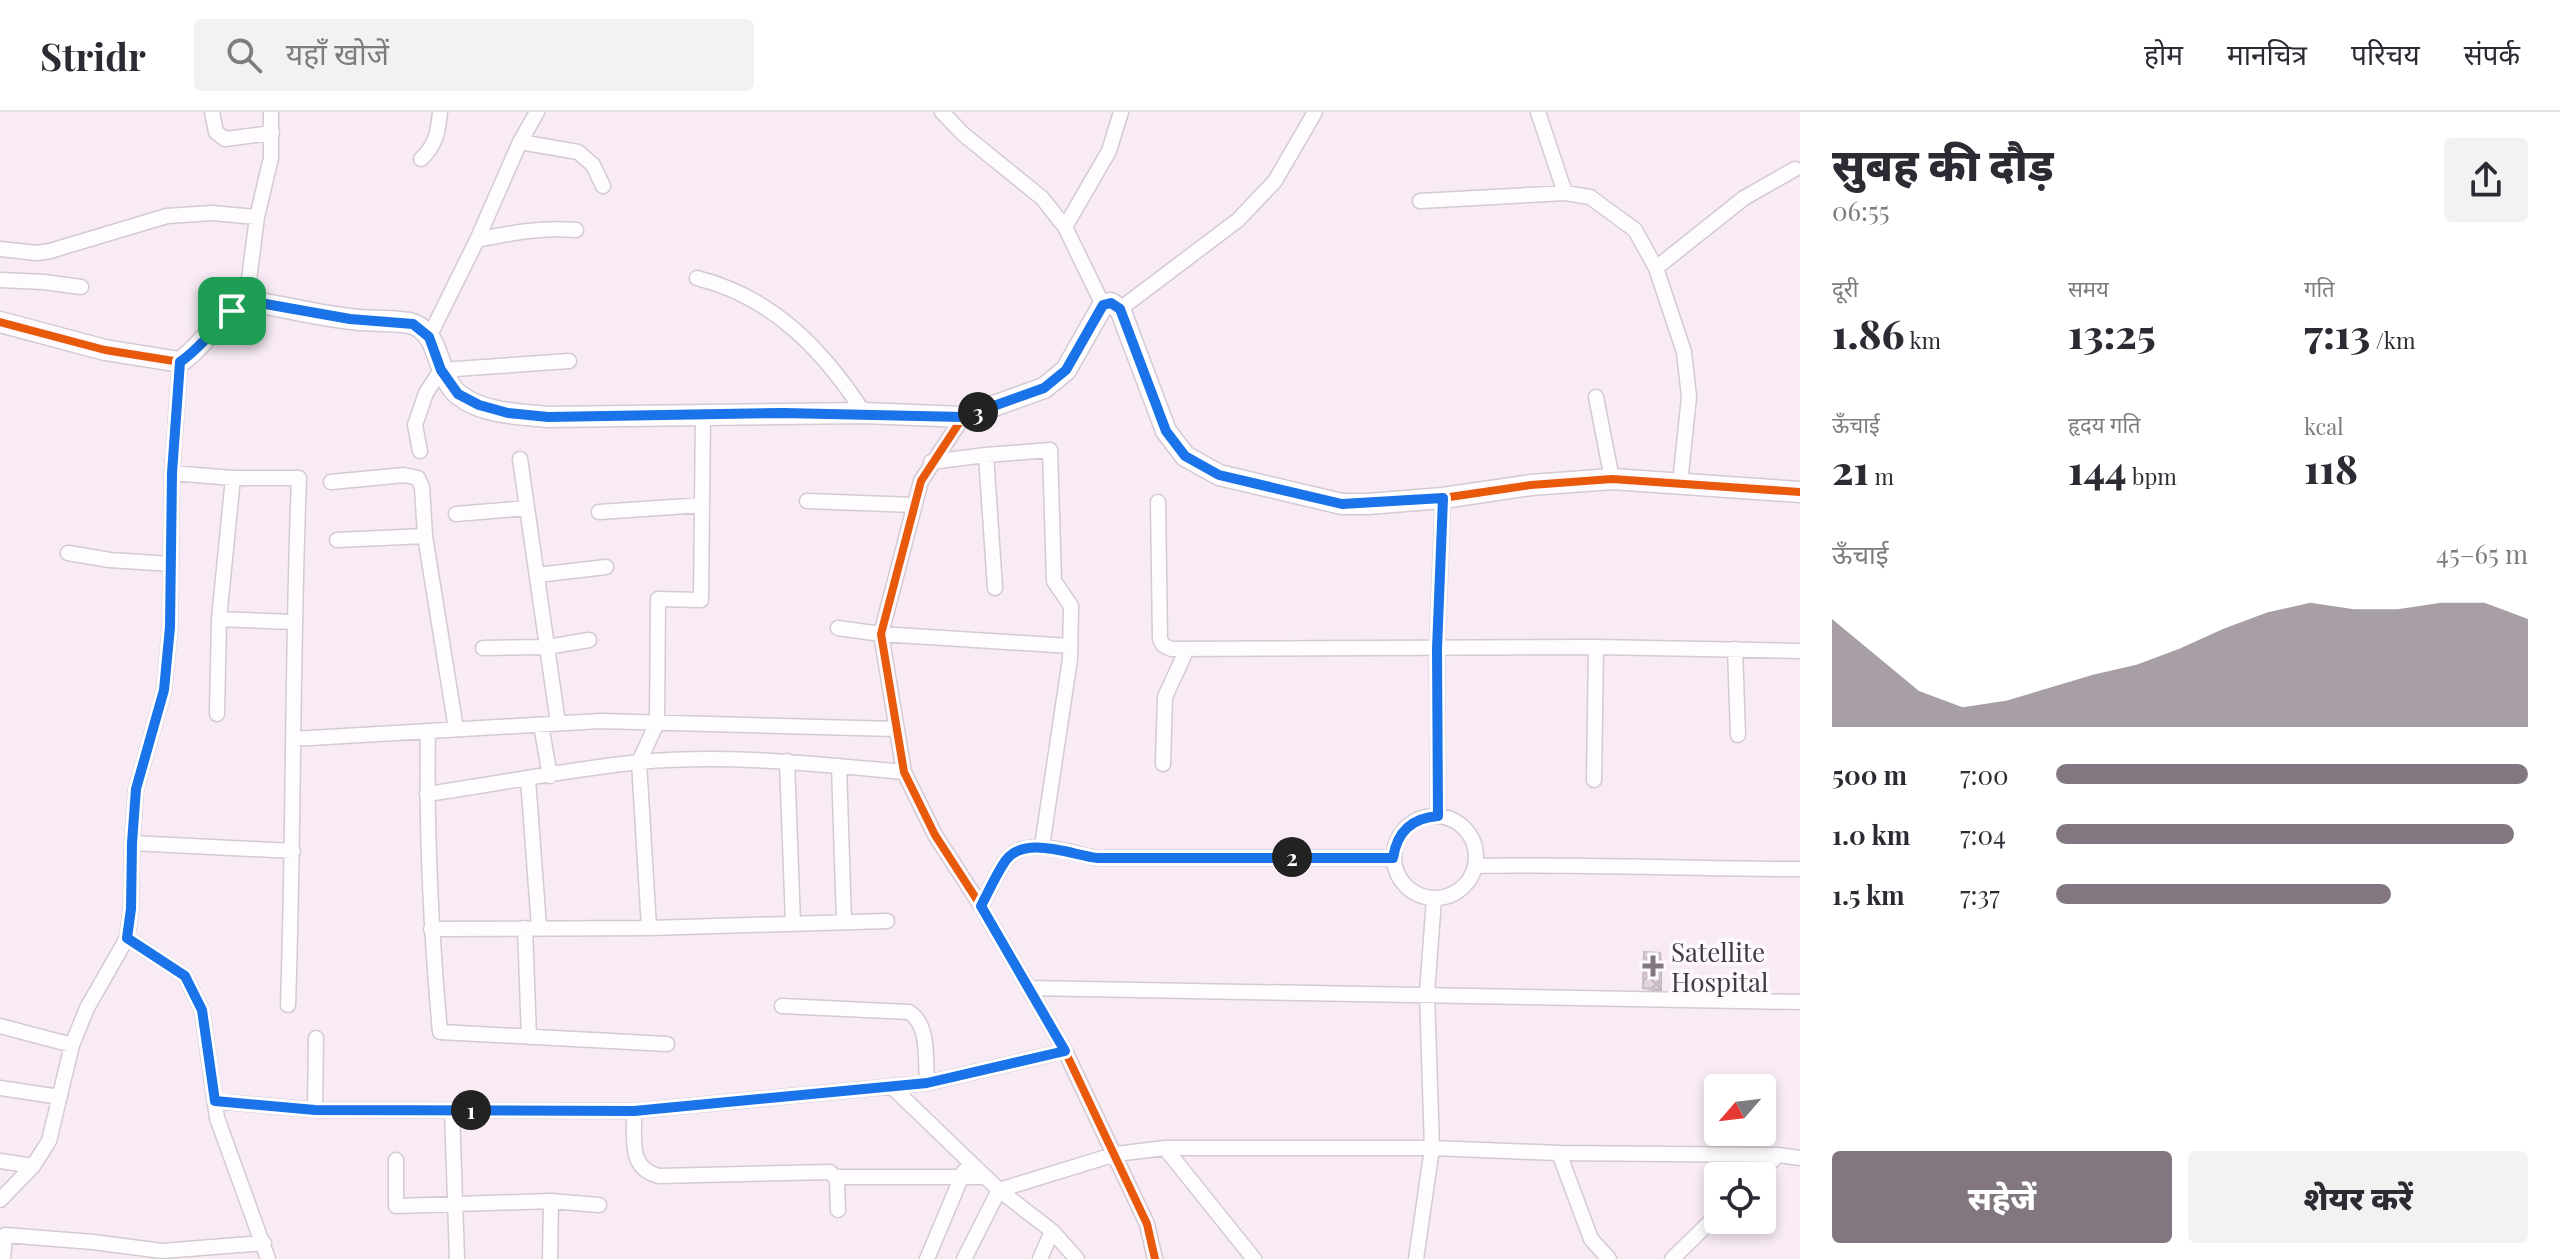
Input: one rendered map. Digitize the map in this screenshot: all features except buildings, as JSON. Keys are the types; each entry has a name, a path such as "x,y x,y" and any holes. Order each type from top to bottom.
{"street":[{"path":"212,112 216,132 225,139 272,133"},
{"path":"246,303 257,217 271,158 271,112"},
{"path":"421,159 436,140 440,112"},
{"path":"429,337 537,112"},
{"path":"942,112 970,140 1042,198 1065,227 1111,307 1166,431 1185,456 1219,475 1342,504 1443,498 1531,485 1612,479 1800,492"},
{"path":"1065,227 1109,151 1121,112"},
{"path":"0,322 105,350 180,362 194,353 232,311 246,303 260,303 350,319 413,324 429,337 441,370 458,394 479,405 508,413 548,417 864,413 963,417 1044,388 1066,370 1111,307 1238,220 1275,181 1315,112"},
{"path":"1538,112 1565,193"},
{"path":"520,142 578,152 593,165 603,186"},
{"path":"1656,268 1744,198 1795,169"},
{"path":"1420,201 1565,193 1590,197 1624,220 1644,242 1656,268 1684,352 1689,382 1680,483"},
{"path":"0,249 37,253 50,251 146,221 191,212 257,217"},
{"path":"477,240 525,230 576,230"},
{"path":"697,278 717,283 789,325 829,363 864,413"},
{"path":"0,280 81,287"},
{"path":"441,370 569,361"},
{"path":"0,1200 33,1166 49,1141 72,1045 87,1008 127,938 136,789 164,690 170,627 172,473 180,362"},
{"path":"420,451 415,425 426,393 441,370"},
{"path":"1596,397 1612,479"},
{"path":"649,928 639,762 657,723 658,599 701,600 703,413"},
{"path":"963,417 921,481 881,634 904,772 920,809 981,906 1065,1051 1147,1224 1155,1259"},
{"path":"931,462 1050,450 1054,581 1071,606 1070,646 1042,846"},
{"path":"986,455 995,588"},
{"path":"520,459 558,723"},
{"path":"172,473 233,478 299,478 293,622 293,851 288,1005"},
{"path":"331,482 404,475 418,478 422,487 425,536 456,729"},
{"path":"217,714 219,619 233,478"},
{"path":"1438,816 1437,649 1443,498"},
{"path":"807,501 914,505"},
{"path":"1158,502 1160,639 1163,645 1171,649 1596,647 1800,651"},
{"path":"599,512 702,505"},
{"path":"456,514 527,508"},
{"path":"337,540 425,536"},
{"path":"68,553 110,560 171,564"},
{"path":"537,575 606,567"},
{"path":"219,619 293,622"},
{"path":"838,628 881,634 1070,646"},
{"path":"483,648 547,647 589,640"},
{"path":"1594,780 1596,647"},
{"path":"1735,649 1738,735"},
{"path":"1163,764 1165,697 1186,651"},
{"path":"293,739 600,721 896,729"},
{"path":"541,725 550,776"},
{"path":"428,731 431,929 440,1032 667,1044"},
{"path":"427,794 639,762 787,761 904,772"},
{"path":"787,761 793,923"},
{"path":"839,766 844,922"},
{"path":"528,779 532,928 529,1037"},
{"path":"1438,816 1452,819 1472,838 1476,866 1472,877 1456,893 1434,899 1410,891 1396,871 1393,858 1402,832 1424,817 1438,816"},
{"path":"132,843 293,851"},
{"path":"981,906 1007,858 1019,851 1042,846 1098,858 1393,858"},
{"path":"1476,866 1565,864 1800,869"},
{"path":"1416,1259 1432,1148 1427,993 1434,899"},
{"path":"431,929 649,928 887,921"},
{"path":"127,938 185,976 202,1010 217,1118 268,1259"},
{"path":"1029,988 1800,1002"},
{"path":"782,1006 909,1012 918,1018 923,1028 927,1083"},
{"path":"0,1026 72,1045"},
{"path":"315,1110 316,1038"},
{"path":"215,1101 315,1110 634,1111 927,1083 1065,1051"},
{"path":"892,1087 999,1190 1052,1231 1077,1259"},
{"path":"0,1088 60,1097"},
{"path":"452,1110 457,1259"},
{"path":"634,1111 636,1160 648,1173 659,1176 830,1172 839,1185 838,1210"},
{"path":"1165,1148 1254,1259"},
{"path":"964,1259 999,1190 1116,1154 1165,1148 1432,1148 1559,1153 1778,1155 1800,1158"},
{"path":"1559,1153 1591,1239 1609,1259"},
{"path":"1771,1162 1778,1155"},
{"path":"396,1160 396,1206 551,1201 599,1205"},
{"path":"0,1161 33,1166"},
{"path":"927,1259 968,1161"},
{"path":"835,1177 986,1177"},
{"path":"550,1259 551,1201"},
{"path":"1672,1259 1704,1228"},
{"path":"1040,1259 1052,1231"},
{"path":"3,1259 5,1235 162,1251 264,1243"},
{"path":"92,1259 93,1242"}],"cycle path":[{"path":"0,322 105,350 180,362 226,317 247,305 260,303 339,318 413,324 429,337 446,378 459,395 479,406 502,412 548,417 864,413 963,417 1044,388 1066,370 1103,305 1111,303 1120,309 1166,431 1185,456 1219,475 1342,504 1443,498 1531,485 1612,479 1800,492"},
{"path":"963,417 921,481 881,634 904,772 935,835 981,906 1065,1051 1147,1224 1155,1259"}],"place":[{"name":"Satellite Hospital","path":"1653,966"}],"route":[{"path":"246,303 260,303 350,319 413,324 429,337 441,370 458,394 479,405 508,413 548,417 864,413 963,417 1044,388 1066,370 1103,305 1116,305 1166,431 1185,456 1219,475 1342,504 1443,498 1437,649 1438,816 1424,817 1402,832 1393,858 1098,858 1042,846 1019,851 1007,858 981,906 1065,1051 927,1083 634,1111 315,1110 215,1101 202,1010 185,976 127,938 136,789 164,690 170,627 172,473 180,362 194,353 232,311 246,303"}]}
